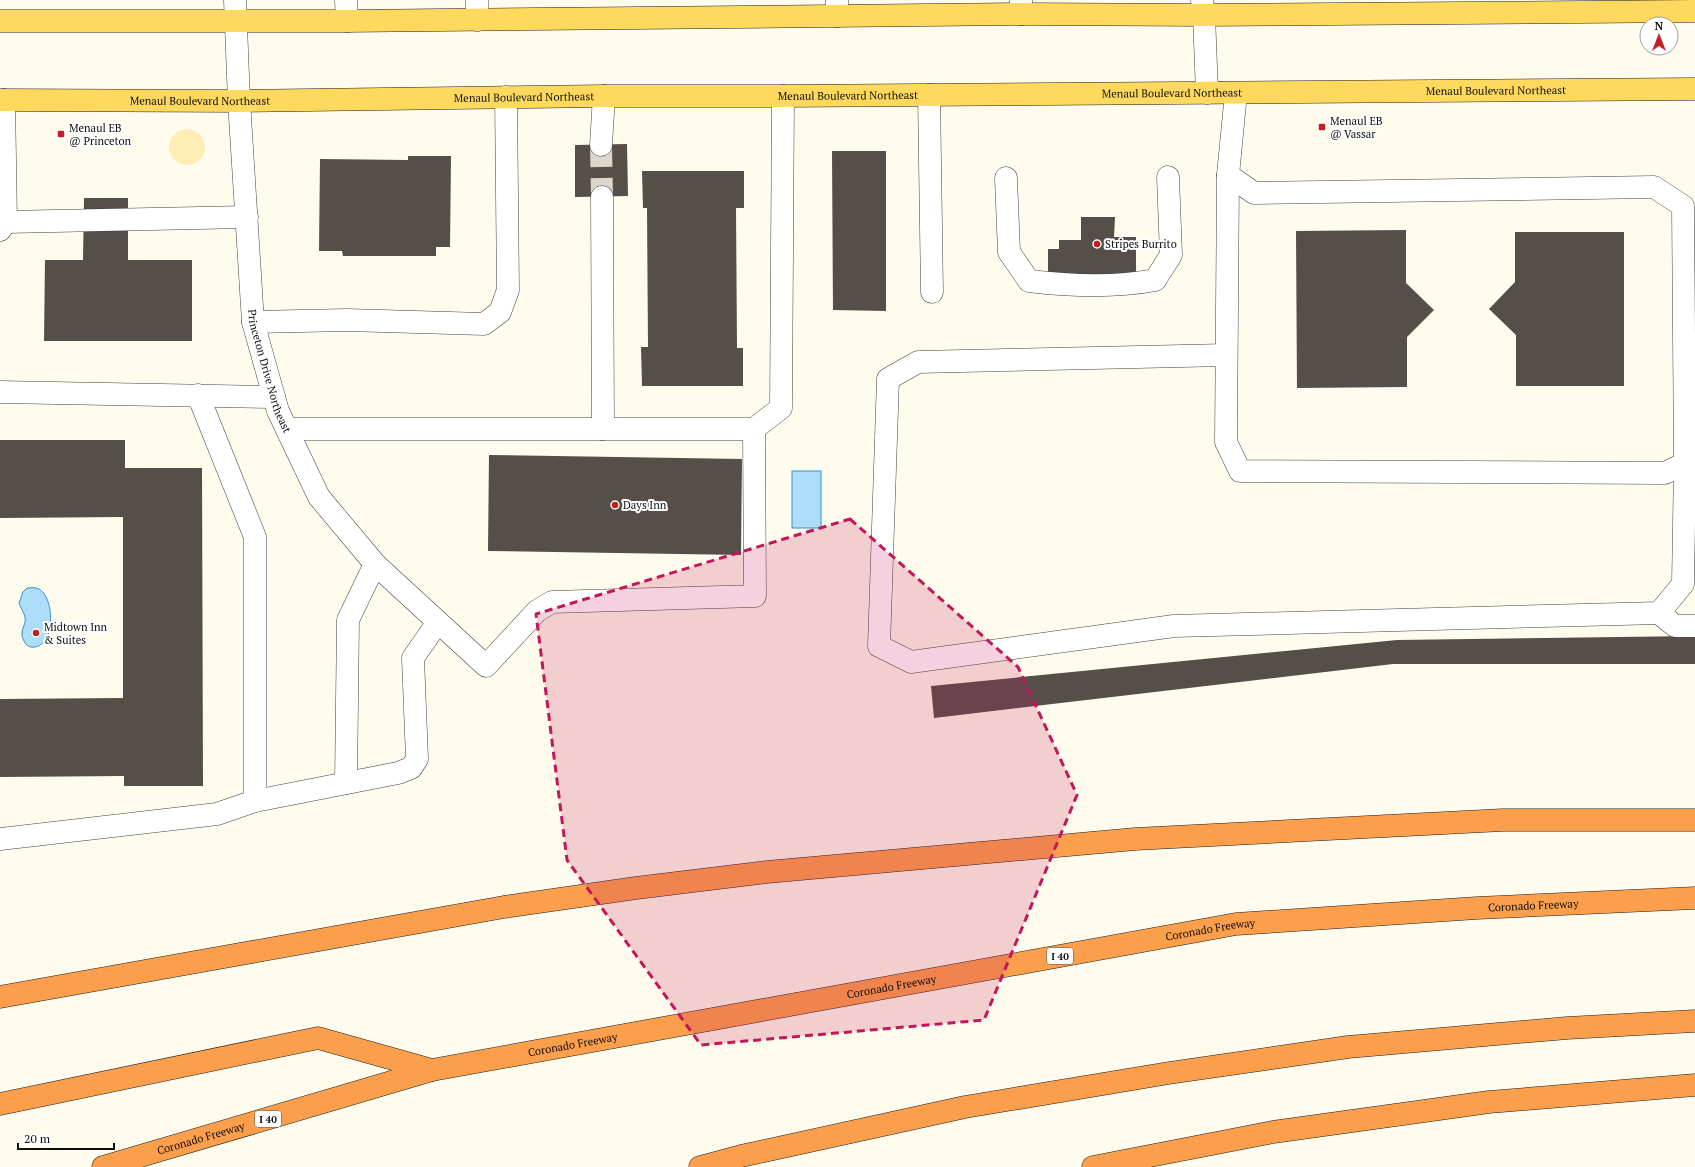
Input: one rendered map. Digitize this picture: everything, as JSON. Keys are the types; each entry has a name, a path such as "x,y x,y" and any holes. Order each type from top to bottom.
{"highway":[{"path":"0,997 504,907 643,887 767,872 1135,839 1503,820 1695,820"},
{"name":"Coronado Freeway","path":"103,1167 432,1070 1236,924 1477,908 1695,898"},
{"path":"700,1167 741,1156 965,1107 1169,1073 1348,1047 1567,1028 1695,1021"},
{"path":"0,1104 318,1038 432,1070"},
{"path":"1093,1167 1273,1132 1489,1102 1695,1085"}],"main road":[{"path":"0,21 235,22 346,10 1349,6 1695,11"},
{"name":"Menaul Boulevard Northeast","path":"2,100 239,101 604,96 1695,89"}],"street":[{"name":"Princeton Drive Northeast","path":"235,0 239,101 253,322 278,411 319,497 375,564 486,666 537,611 552,602 755,596 754,429"},
{"path":"1203,7 1207,93"},
{"path":"1236,93 1228,176 1226,442 1240,471 1665,473 1686,462"},
{"path":"930,95 932,292"},
{"path":"601,145 604,96"},
{"path":"287,429 754,429 781,408 783,96"},
{"path":"253,322 347,320 484,324 500,312 508,290 506,97"},
{"path":"2,100 3,226 247,217"},
{"path":"1228,176 1254,193 1654,187 1683,206 1686,462 1683,584 1659,613"},
{"path":"1006,178 1009,252 1029,281 1069,286 1133,284 1155,280 1171,255 1168,177"},
{"path":"602,197 603,429"},
{"path":"1226,354 918,362 888,379 879,646 912,662 1174,626 1659,613 1674,626 1695,626"},
{"path":"0,392 274,397"},
{"path":"198,395 255,537 255,802"},
{"path":"346,783 348,620 375,564"},
{"path":"0,839 216,814 255,802 398,773 411,768 417,759 413,658 438,622"}],"highlighted area":[{"path":"850,519 1018,667 1077,795 984,1020 701,1045 567,860 536,614"}],"sand":[{"path":"187,129 200,134 205,147 200,160 187,165 174,160 169,147 174,134"}],"water":[{"path":"792,471 821,471 821,528 792,528"},
{"path":"27,588 38,588 47,598 49,604 51,618 49,632 45,640 36,647 26,644 22,637 25,615 19,603 23,592"}],"building":[{"path":"627,144 628,196 575,197 575,145"},
{"path":"832,151 886,151 886,311 833,310"},
{"path":"408,156 451,156 450,247 436,247 436,256 343,256 342,251 319,251 320,159 408,160"},
{"path":"642,171 744,171 744,208 736,208 737,348 743,348 743,386 642,386 641,347 648,347 647,208 643,208"},
{"path":"84,198 128,198 128,260 192,260 192,341 44,341 45,260 83,260"},
{"name":"Stripes Burrito","path":"1081,217 1115,217 1114,237 1136,237 1136,275 1048,275 1048,249 1059,249 1059,240 1081,240"},
{"path":"1406,230 1406,283 1434,310 1407,337 1407,387 1297,388 1296,231"},
{"path":"1515,232 1624,232 1624,386 1516,386 1516,335 1489,309 1515,282"},
{"path":"0,440 125,440 125,468 202,468 203,786 124,786 124,776 0,777 0,699 123,698 123,517 0,518"},
{"name":"Days Inn","path":"489,455 742,459 741,555 488,551"},
{"path":"1695,636 1695,664 1393,664 934,718 931,686 1397,640"}],"tunnel":[{"path":"601,145 602,197"}],"place":[{"name":"Menaul EB @ Vassar","path":"1322,127"},
{"name":"Menaul EB @ Princeton","path":"61,134"},
{"name":"Stripes Burrito","path":"1097,244"},
{"name":"Days Inn","path":"615,505"},
{"name":"Midtown Inn & Suites","path":"36,633"}]}
